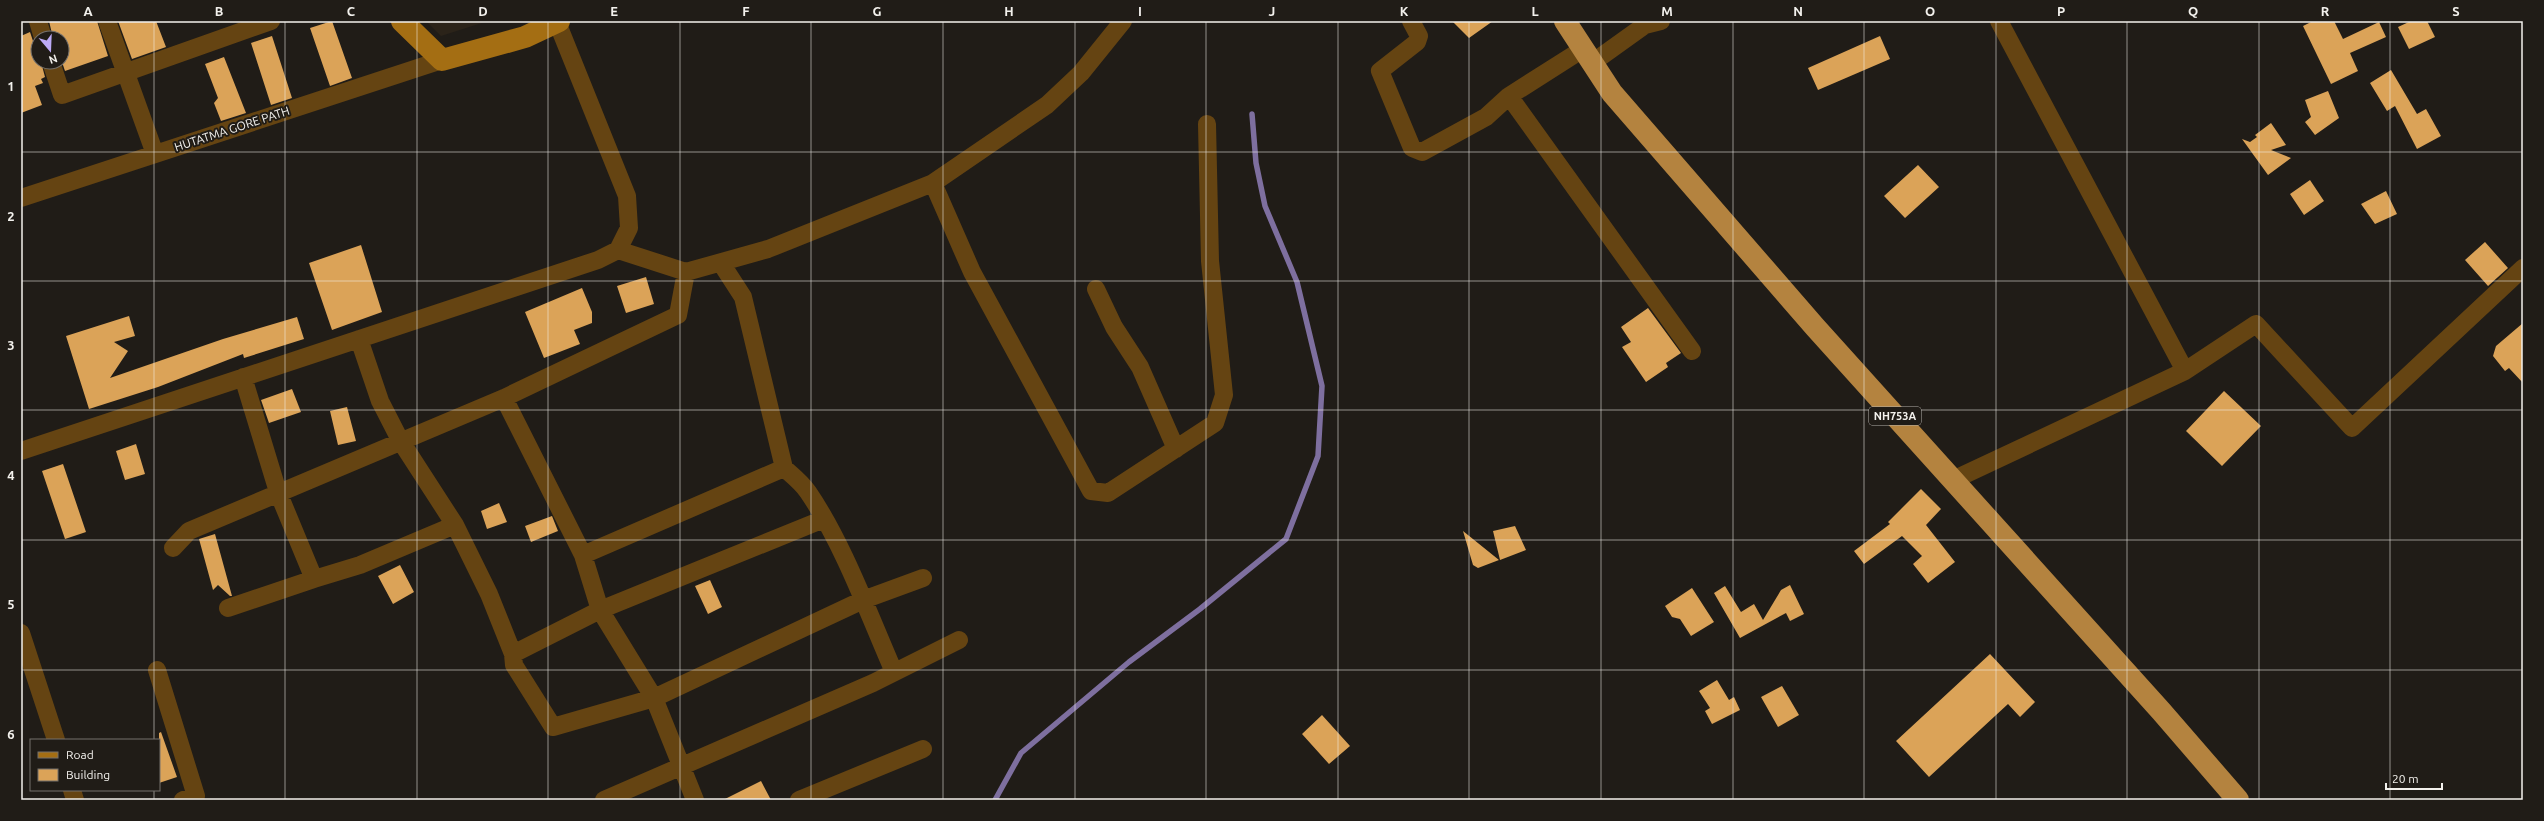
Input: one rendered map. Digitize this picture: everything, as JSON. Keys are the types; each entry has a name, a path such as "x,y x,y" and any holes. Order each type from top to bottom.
{"highway":[{"name":"NH753A","path":"1564,21 1612,93 1815,327 2238,800"}],"main road":[{"path":"402,21 442,60 525,37 558,21"}],"street":[{"path":"107,21 155,154"},
{"path":"54,70 62,95 271,21"},
{"path":"21,451 598,260 618,250 628,228 627,196 558,21"},
{"path":"618,250 686,272 721,263 823,228 933,183 1047,105 1081,72 1123,21"},
{"path":"1411,21 1419,36 1417,42 1380,71 1412,148 1422,152 1486,117 1509,96 1588,56 1644,25 1661,21"},
{"path":"1999,21 2185,371"},
{"name":"HUTATMA GORE PATH","path":"21,198 442,60"},
{"path":"1509,96 1692,351"},
{"path":"933,183 972,272 1091,492 1108,493 1214,423 1224,395 1210,261 1206,124"},
{"path":"721,263 743,297 784,468 807,490 824,519 863,600 894,672"},
{"path":"1953,480 2185,371 2256,324 2352,428 2523,268"},
{"path":"172,548 189,531 400,440 504,398 678,315 686,272"},
{"path":"1096,289 1114,327 1140,367 1176,449"},
{"path":"359,339 380,401 400,440 455,525 489,594 513,654 514,665 554,727 654,698 863,600 924,578"},
{"path":"243,377 278,492 314,579"},
{"path":"504,398 583,555 600,610 654,698 695,800"},
{"path":"583,555 784,468"},
{"path":"513,654 600,610 824,519"},
{"path":"228,608 360,565 455,525"},
{"path":"21,633 56,739"},
{"path":"604,800 894,672 959,640"},
{"path":"157,670 192,799"},
{"path":"800,800 923,749"}],"shaded area":[{"path":"426,21 488,21 441,36"}],"building":[{"path":"49,21 97,21 108,56 70,69 70,30 51,30"},
{"path":"118,21 156,21 166,47 132,59"},
{"path":"332,21 352,78 330,86 310,28"},
{"path":"1452,21 1493,21 1469,38"},
{"path":"2313,21 2334,21 2343,39 2379,22 2386,37 2350,53 2358,71 2331,84 2303,26"},
{"path":"2411,21 2427,21 2435,37 2409,49 2398,27"},
{"path":"30,32 30,70 43,70 45,77 41,79 43,83 35,86 42,105 21,113 21,36"},
{"path":"272,36 292,98 271,105 251,43"},
{"path":"1880,36 1890,59 1818,90 1808,68"},
{"path":"224,57 246,113 221,121 214,103 218,98 205,64"},
{"path":"2391,70 2417,114 2426,109 2441,136 2417,149 2395,106 2387,111 2370,83"},
{"path":"2328,91 2339,118 2315,135 2305,122 2311,117 2305,100"},
{"path":"2271,123 2286,145 2271,150 2291,158 2268,175 2242,139 2250,142 2257,137 2255,135"},
{"path":"1918,165 1939,187 1905,218 1884,196"},
{"path":"2310,180 2324,201 2304,215 2290,194"},
{"path":"2386,191 2397,214 2375,224 2361,204"},
{"path":"2485,242 2508,268 2488,286 2465,260"},
{"path":"361,245 382,312 332,330 309,263"},
{"path":"646,277 654,304 626,313 617,286"},
{"path":"582,288 592,312 592,323 574,330 580,344 544,358 525,312"},
{"path":"1648,308 1681,353 1666,363 1668,367 1646,382 1622,347 1631,342 1621,327"},
{"path":"129,316 135,336 114,342 128,351 110,378 223,339 297,317 304,339 244,358 243,354 158,387 89,409 66,336"},
{"path":"2523,323 2523,383 2509,368 2505,371 2493,356 2496,346"},
{"path":"292,389 301,412 269,423 261,400"},
{"path":"2224,391 2261,426 2222,466 2186,431"},
{"path":"347,407 356,441 338,445 330,411"},
{"path":"136,444 145,474 125,480 116,451"},
{"path":"63,464 86,532 65,539 42,471"},
{"path":"1921,489 1941,509 1926,525 1955,562 1928,583 1913,564 1922,556 1902,536 1864,564 1854,551 1890,524 1888,522"},
{"path":"499,503 507,522 487,529 481,511"},
{"path":"552,516 558,531 531,542 525,526"},
{"path":"1515,526 1526,550 1500,560 1493,531"},
{"path":"1463,531 1499,560 1478,568 1473,565"},
{"path":"215,534 232,596 230,596 218,585 213,590 199,539"},
{"path":"400,565 414,592 393,604 378,576"},
{"path":"710,580 722,607 708,614 695,586"},
{"path":"1790,585 1804,614 1790,621 1786,613 1740,638 1714,593 1725,586 1741,612 1754,604 1763,620 1781,590"},
{"path":"1692,588 1714,622 1691,636 1680,619 1672,617 1665,606"},
{"path":"1990,654 2035,702 2020,717 2008,704 1929,777 1896,741"},
{"path":"1717,680 1729,700 1734,697 1740,710 1712,724 1705,711 1710,708 1699,691"},
{"path":"1782,686 1799,715 1778,727 1761,697"},
{"path":"1322,715 1350,746 1329,764 1302,734"},
{"path":"161,732 177,777 160,783 160,739 159,733"},
{"path":"761,781 771,800 723,800"}],"waterway":[{"path":"995,800 1021,753 1129,662 1200,609 1286,539 1318,456 1322,386 1297,282 1265,206 1256,163 1252,114"}]}
